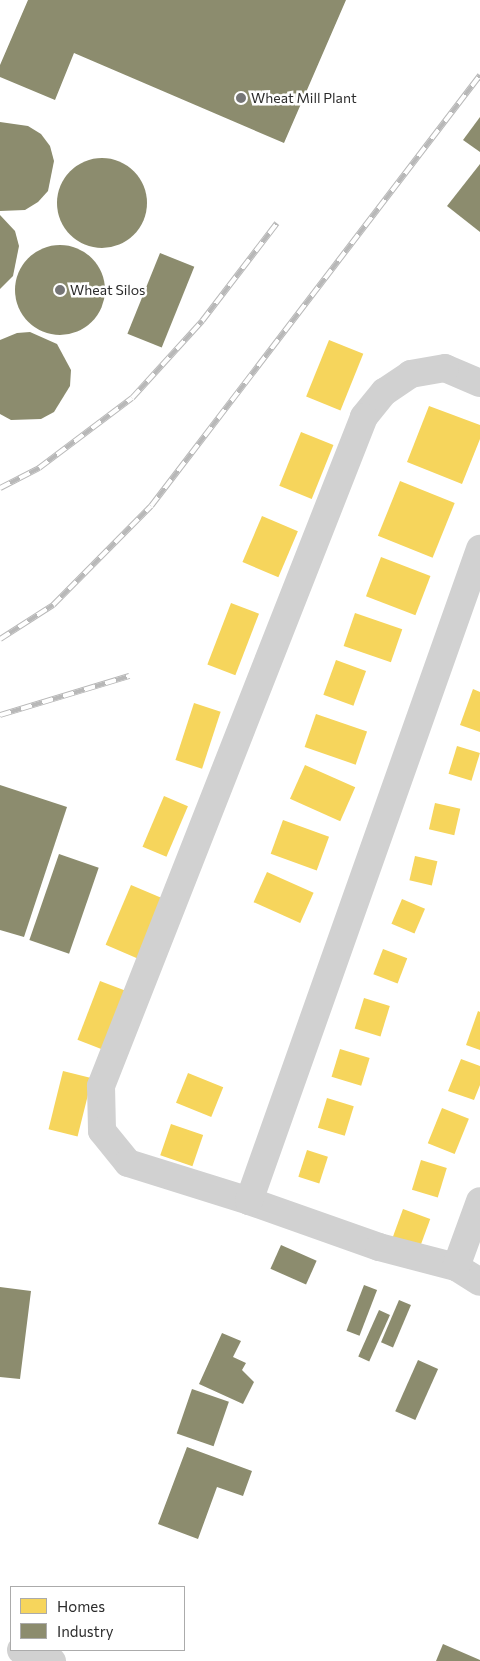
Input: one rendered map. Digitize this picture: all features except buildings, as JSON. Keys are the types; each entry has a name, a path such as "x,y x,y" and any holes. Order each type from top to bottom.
{"street":[{"path":"480,383 445,368 411,374 384,392 364,417 101,1086 102,1131 128,1164 249,1201 379,1247 456,1268 480,1282"},
{"path":"249,1201 480,549"},
{"path":"456,1268 480,1202"},
{"path":"24,1651 52,1661"}],"railway":[{"path":"0,639 53,605 151,506 480,75"},
{"path":"0,488 39,468 132,398 202,321 277,223"},
{"path":"0,715 129,676"}],"place":[{"name":"Wheat Mill Plant","path":"241,98"},
{"name":"Wheat Silos","path":"60,290"}]}
